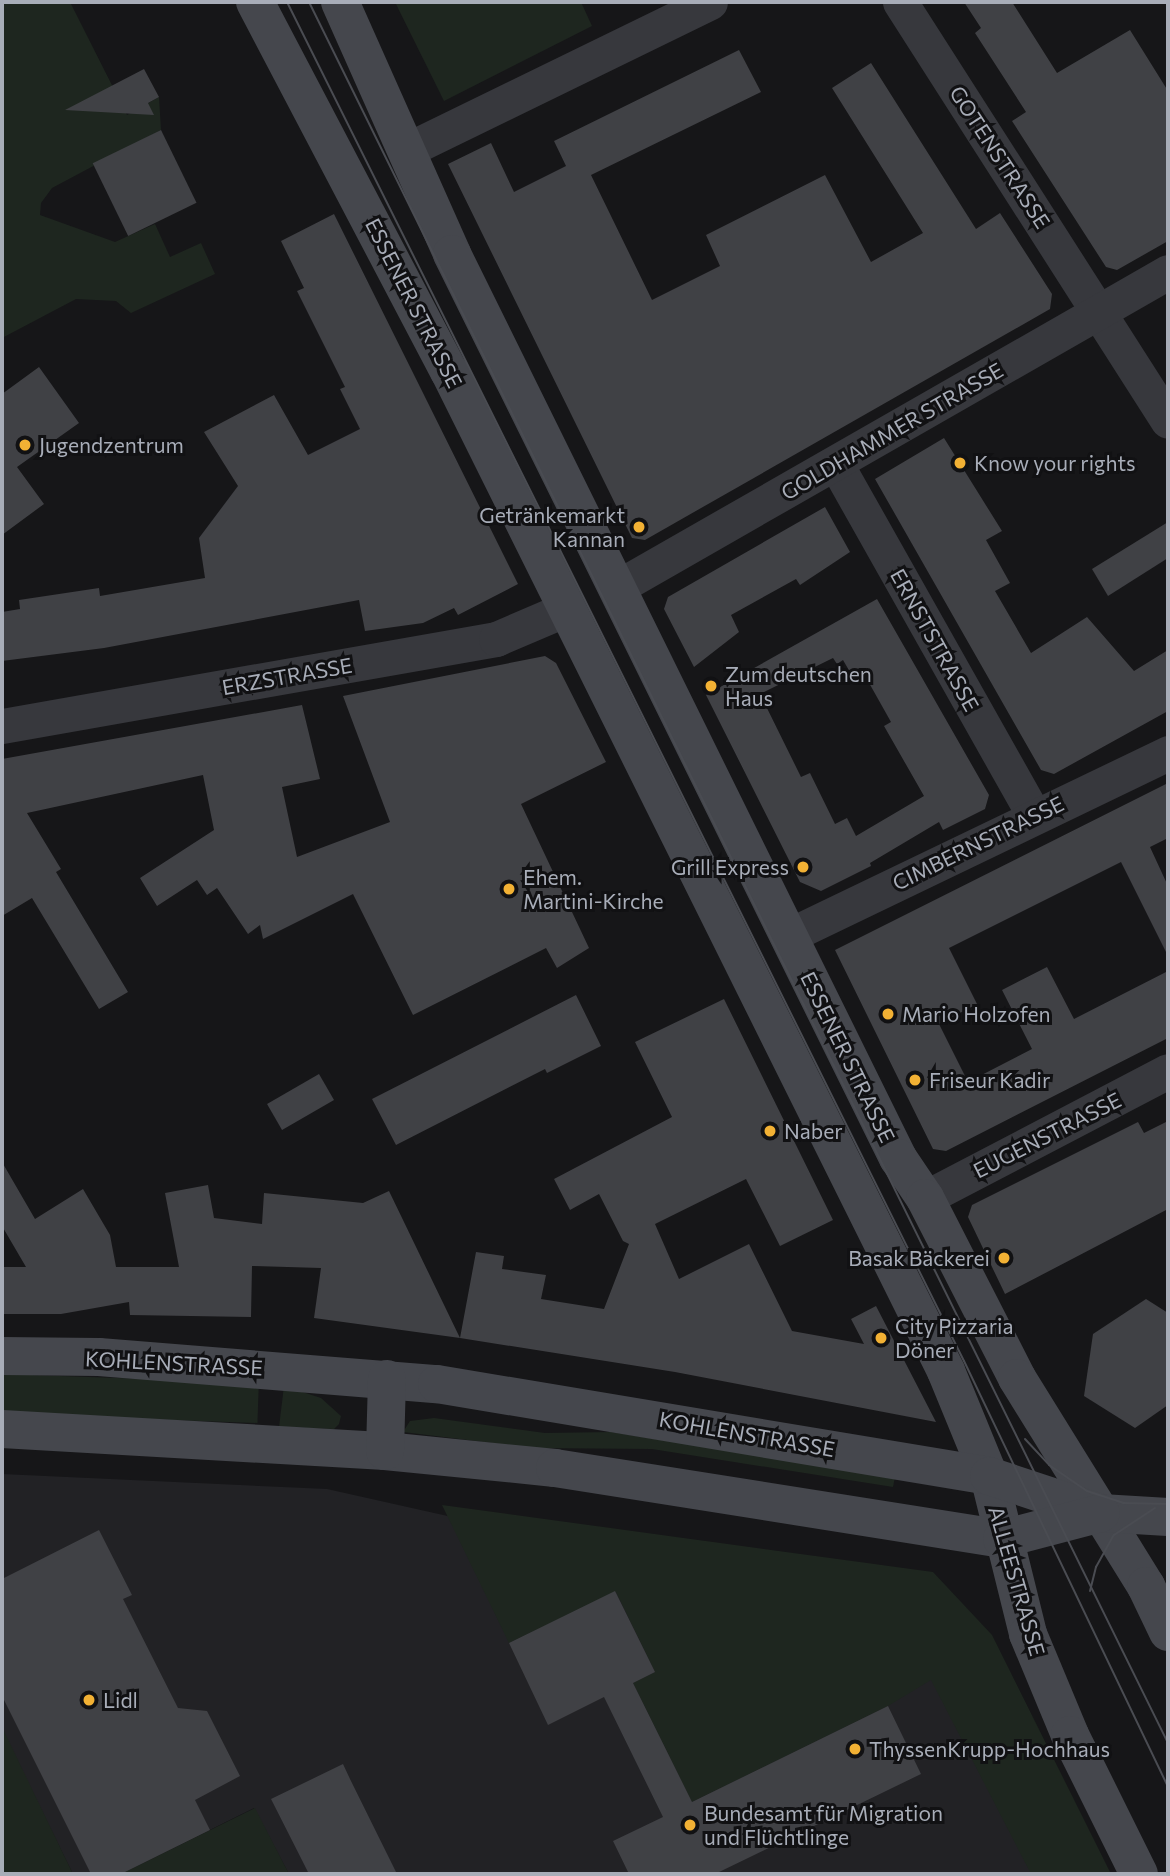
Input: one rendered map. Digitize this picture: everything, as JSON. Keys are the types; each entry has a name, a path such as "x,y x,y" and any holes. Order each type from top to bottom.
{"main road":[{"name":"ESSENER STRASSE","path":"255,2 443,359 946,1371 989,1476"},
{"name":"ESSENER STRASSE","path":"340,2 452,254 898,1158 925,1198 1017,1378 1101,1513"},
{"path":"566,609 616,588"},
{"name":"KOHLENSTRASSE","path":"2,1356 99,1357 387,1378 989,1476 1101,1513 1168,1517"},
{"path":"385,1451 387,1378"},
{"name":"KOHLENSTRASSE","path":"2,1429 385,1451 555,1468 1002,1539 1101,1513"},
{"name":"ALLEESTRASSE","path":"989,1476 1002,1539 1028,1634 1070,1735 1139,1874"},
{"path":"1101,1513 1168,1632"}],"street":[{"path":"407,150 710,2"},
{"name":"GOTENSTRASSE","path":"900,2 1168,421"},
{"name":"GOLDHAMMER STRASSE","path":"616,588 1168,272"},
{"name":"ERNSTSTRASSE","path":"836,464 1034,816"},
{"name":"ERZSTRASSE","path":"2,726 496,639 566,609"},
{"name":"CIMBERNSTRASSE","path":"788,936 1168,753"},
{"name":"EUGENSTRASSE","path":"925,1198 1168,1071"}],"shaded area":[{"path":"2,2 70,2 127,115 159,97 161,130 52,188 41,203 40,215 115,242 155,224 170,257 201,243 215,274 131,313 116,301 76,299 2,338"},
{"path":"395,2 581,2 592,26 444,101"},
{"path":"2,1374 259,1383 257,1423 2,1414"},
{"path":"284,1386 321,1398 341,1416 339,1424 334,1429 279,1427"},
{"path":"434,1418 545,1433 611,1432 895,1477 893,1487 652,1449 532,1448 403,1432 410,1421"},
{"path":"2,1474 327,1489 452,1517 891,1587 1084,1874 289,1874 254,1808 121,1874 73,1874 2,1730"},
{"path":"442,1505 933,1572 992,1635 1111,1874 1031,1874 931,1680 888,1706 692,1802 633,1683 655,1672 616,1592 509,1643"},
{"path":"2,1727 73,1874 2,1874"},
{"path":"255,1808 289,1874 121,1874"}],"building":[{"path":"964,2 1012,2 1057,73 1130,30 1168,91 1168,241 1117,270 1106,267 1012,121 1026,112 975,33 981,28"},
{"path":"739,50 761,92 591,175 652,300 720,266 706,235 825,175 871,262 923,233 832,88 871,63 976,229 1000,213 1052,294 1050,309 645,540 632,538 448,164 491,143 514,192 566,166 554,141"},
{"path":"144,69 159,97 148,103 154,115 65,110"},
{"path":"161,130 197,203 128,236 93,163"},
{"path":"334,214 518,584 458,615 454,608 423,623 365,631 359,600 104,648 2,661 2,612 20,609 19,600 99,588 100,596 205,578 199,538 238,486 204,432 274,395 308,455 360,429 340,389 345,387 297,291 304,288 281,241"},
{"name":"Jugendzentrum","path":"39,367 79,423 17,467 44,504 2,535 2,394"},
{"path":"944,438 1002,531 986,540 1010,583 995,591 1031,653 1087,617 1134,671 1168,650 1168,711 1054,774 1041,770 875,479"},
{"path":"825,507 850,552 800,585 796,579 731,615 739,632 694,667 664,609 668,597"},
{"path":"1168,522 1168,558 1108,596 1092,569"},
{"path":"877,599 989,795 985,809 943,830 939,822 870,863 871,866 821,891 800,882 706,695","holes":["833,658 837,664 843,660 854,679 864,674 891,722 884,726 924,796 856,836 847,818 835,824 810,773 801,777 760,694"]},
{"path":"545,656 556,663 606,762 521,804 589,948 557,968 546,948 413,1015 353,894 263,939 260,925 248,934 217,888 207,895 197,880 157,906 140,878 214,830 203,775 27,813 61,869 56,872 128,992 99,1009 32,898 2,916 2,759 302,705 320,779 282,787 297,857 390,822 343,696"},
{"path":"1168,783 1168,838 1150,847 1168,886 1168,956 1121,862 949,948 977,1004 939,1024 968,1082 1032,1049 1002,990 1047,967 1074,1019 1168,971 1168,1038 946,1151 933,1149 835,950"},
{"path":"576,995 601,1046 547,1073 545,1069 396,1145 372,1099"},
{"path":"724,999 833,1220 780,1246 746,1179 655,1224 679,1279 749,1244 792,1331 864,1344 851,1319 876,1306 936,1422 675,1372 460,1338 476,1252 504,1256 502,1269 546,1275 541,1299 604,1309 629,1244 623,1241 599,1194 570,1210 554,1179 672,1117 635,1042"},
{"path":"319,1074 334,1100 282,1130 267,1104"},
{"path":"1168,1121 1168,1209 1005,1294 968,1217 972,1205 1138,1122 1144,1133"},
{"path":"2,1162 35,1219 83,1189 110,1235 116,1267 179,1267 165,1193 208,1185 214,1218 262,1224 264,1193 363,1203 389,1191 460,1338 314,1318 321,1268 252,1266 251,1317 130,1315 129,1302 61,1314 2,1314 2,1267 26,1267 2,1226"},
{"path":"1146,1299 1168,1313 1168,1405 1135,1428 1084,1396 1093,1334"},
{"name":"Lidl","path":"99,1530 132,1595 123,1599 178,1708 207,1711 240,1776 195,1800 210,1830 121,1874 91,1874 2,1696 2,1579"},
{"name":"ThyssenKrupp-Hochhaus","path":"615,1591 655,1672 633,1683 692,1802 888,1706 921,1774 715,1874 629,1874 613,1841 663,1817 604,1697 548,1725 509,1643"},
{"path":"343,1764 397,1874 309,1874 271,1799"}],"tram line":[{"path":"287,2 964,1361 1168,1786"},
{"path":"309,2 1168,1743"},
{"path":"1025,1439 1049,1465 1087,1491 1123,1503 1168,1504"},
{"path":"1090,1591 1096,1567 1114,1535 1155,1508"}],"place":[{"name":"Jugendzentrum","path":"25,445"},
{"name":"Know your rights","path":"960,463"},
{"name":"Getränkemarkt Kannan","path":"639,527"},
{"name":"Zum deutschen Haus","path":"711,686"},
{"name":"Grill Express","path":"803,867"},
{"name":"Ehem. Martini-Kirche","path":"509,889"},
{"name":"Mario Holzofen","path":"888,1014"},
{"name":"Friseur Kadir","path":"915,1080"},
{"name":"Naber","path":"770,1131"},
{"name":"Basak Bäckerei","path":"1004,1258"},
{"name":"City Pizzaria Döner","path":"881,1338"},
{"name":"Lidl","path":"89,1700"},
{"name":"ThyssenKrupp-Hochhaus","path":"855,1749"},
{"name":"Bundesamt für Migration und Flüchtlinge","path":"690,1825"}]}
